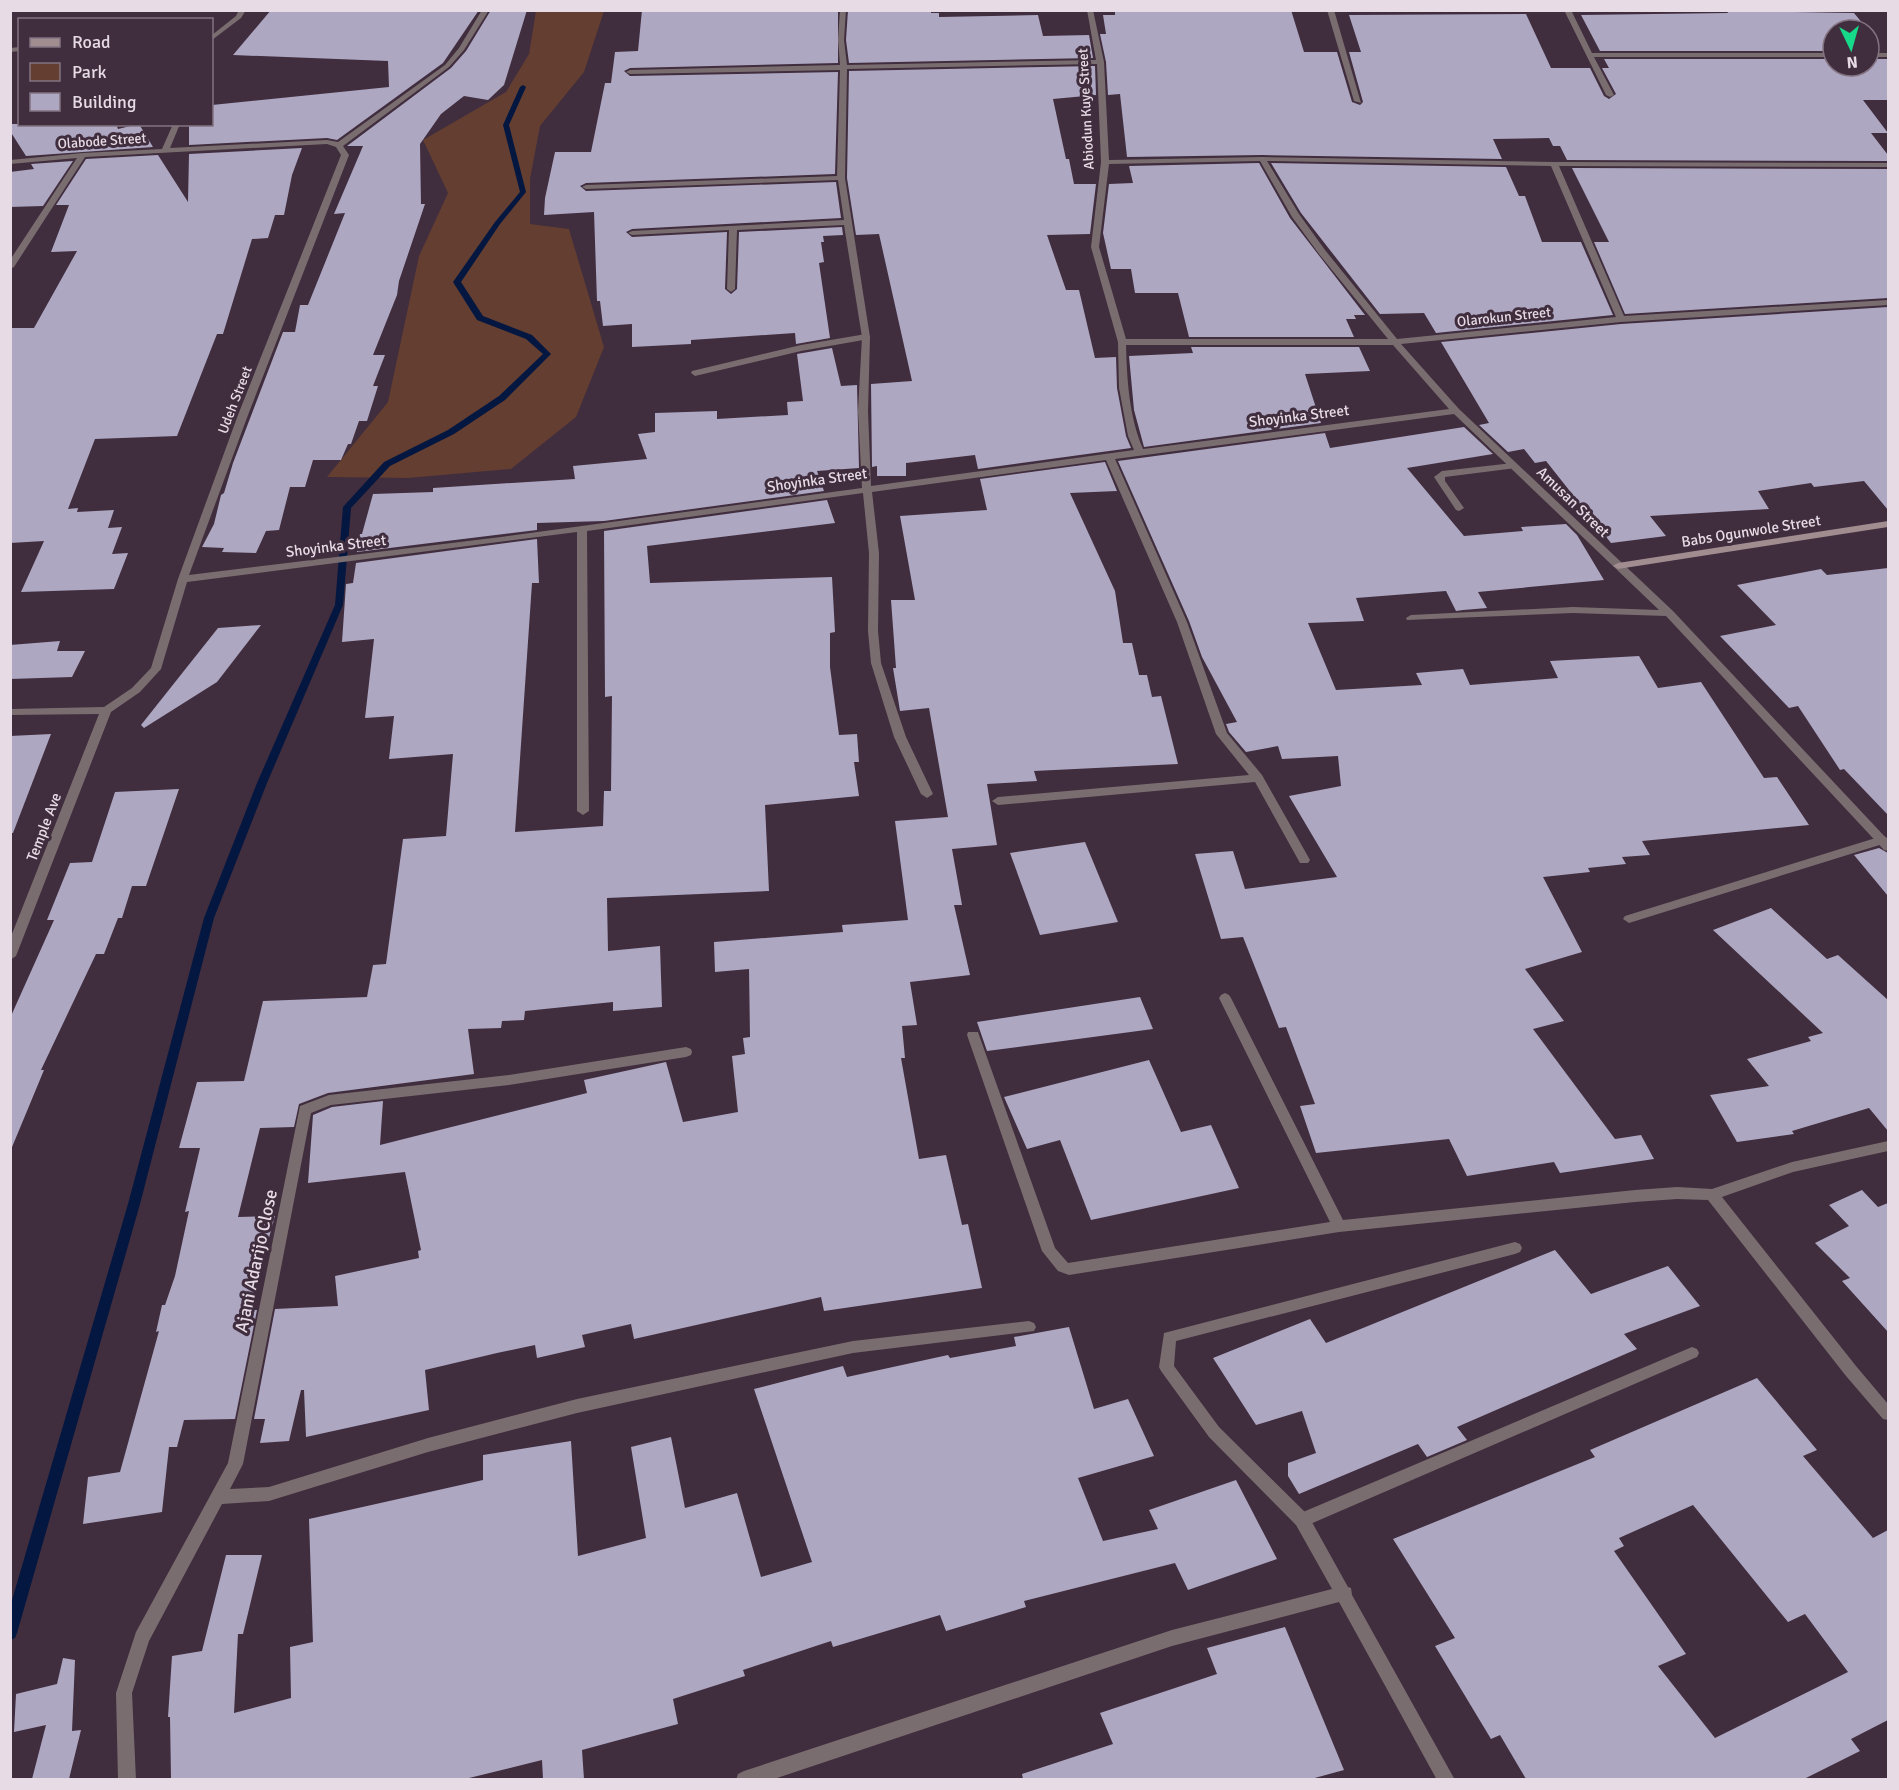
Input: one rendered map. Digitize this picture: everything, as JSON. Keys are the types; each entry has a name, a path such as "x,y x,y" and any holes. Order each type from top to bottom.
{"street":[{"path":"213,38 239,17 243,10"},
{"path":"339,146 447,66 462,49 486,10"},
{"path":"843,10 841,178 866,337 863,411 865,471 869,488 876,663 900,737 927,794"},
{"name":"Abiodun Kuye Street","path":"1090,10 1100,62 1105,162 1095,247 1122,342 1123,388 1133,436 1139,451"},
{"path":"1330,10 1358,101"},
{"path":"1567,10 1610,95"},
{"path":"1590,55 1821,55"},
{"path":"630,72 1100,62"},
{"path":"165,151 176,126"},
{"name":"Olabode Street","path":"10,162 83,155 327,142 339,146"},
{"name":"Udeh Street","path":"106,710 136,690 156,669 183,579 243,415 345,155 339,146"},
{"path":"10,267 83,155"},
{"path":"1105,162 1262,159 1554,164 1888,165"},
{"name":"Amusan Street","path":"1262,159 1295,215 1395,342 1456,411 1669,614 1885,844"},
{"path":"1554,164 1621,319"},
{"path":"586,187 841,178"},
{"path":"632,233 847,222"},
{"path":"731,289 733,228"},
{"name":"Olarokun Street","path":"1122,342 1395,342 1621,319 1888,303"},
{"path":"695,373 801,348 866,337"},
{"name":"Shoyinka Street","path":"183,579 582,529 1139,451 1456,411"},
{"path":"1108,456 1182,622 1222,734 1258,778 1304,860"},
{"path":"1459,508 1440,481 1439,477 1442,474 1513,466"},
{"name":"Babs Ogunwole Street","path":"1618,566 1888,525"},
{"path":"582,529 583,811"},
{"path":"1411,618 1573,610 1669,614"},
{"path":"10,712 106,710"},
{"name":"Temple Ave","path":"10,956 106,710"},
{"path":"998,801 1258,778"},
{"path":"1629,919 1885,844"},
{"path":"1225,998 1339,1226"},
{"path":"973,1035 1049,1251 1063,1267 1080,1268 1339,1226 1635,1196 1677,1193 1712,1195 1792,1167 1888,1146"},
{"name":"Ajani Adarijo Close","path":"127,1779 124,1693 142,1638 172,1578 220,1497 235,1464 305,1110 329,1100 509,1080 686,1052"},
{"path":"1712,1195 1851,1371 1888,1414"},
{"path":"1447,1779 1345,1593 1302,1520 1214,1432 1166,1367 1169,1337 1515,1248"},
{"path":"220,1497 269,1494 428,1445 577,1406 853,1347 1029,1327"},
{"path":"1302,1520 1692,1353"},
{"path":"744,1779 1172,1638 1345,1593"}],"green space":[{"path":"536,11 604,11 584,72 540,126 530,179 530,224 569,229 604,347 576,417 511,469 408,478 327,477 388,402 419,256 448,193 423,140 506,92 529,54"}],"building":[{"path":"271,10 479,10 443,63 337,140 327,138 189,145 189,126 213,126 213,105 389,87 388,61 233,55"},
{"path":"491,10 527,10 504,85 488,100 464,96 441,114 420,144 421,204 425,204 399,281 397,295 373,355 385,355 373,386 378,386 367,421 359,421 351,444 348,444 341,460 313,460 305,487 290,487 279,530 266,531 256,553 222,552 224,548 202,547 214,524 221,495 224,493 233,463 283,332 295,332 300,305 308,305 345,213 334,214 363,146 347,146 451,68 466,51"},
{"path":"642,10 838,10 838,63 630,68 624,71 630,76 838,72 835,174 586,183 580,186 586,191 836,182 841,218 632,229 626,232 632,237 727,232 725,289 731,294 737,289 739,232 842,227 843,235 823,236 824,242 821,242 824,262 819,263 830,338 796,344 795,333 691,340 691,344 632,347 632,324 603,326 600,301 597,301 594,212 544,215 545,198 555,152 591,152 605,83 611,83 615,52 638,51"},
{"path":"848,10 931,10 931,13 939,13 939,17 1038,15 1043,36 1089,35 1093,58 849,63 846,40"},
{"path":"1115,10 1291,10 1304,52 1337,52 1352,102 1360,105 1363,102 1349,52 1361,52 1349,15 1526,14 1551,68 1590,68 1604,96 1609,99 1616,94 1602,68 1609,68 1604,59 1821,59 1821,78 1881,78 1881,59 1888,59 1888,100 1863,100 1888,133 1871,133 1888,155 1888,161 1567,160 1560,146 1553,146 1549,138 1493,139 1502,159 1262,155 1127,157 1120,94 1108,95 1106,62 1100,34 1106,34 1103,15 1115,15"},
{"path":"1727,11 1854,13 1858,18 1821,18 1821,51 1600,51 1581,15 1728,13"},
{"path":"1095,66 1096,95 1053,99 1074,184 1096,184 1090,234 1047,235 1066,290 1079,290 1095,358 1116,357 1117,388 1126,436 1131,448 978,469 975,455 906,463 906,476 877,476 877,466 872,467 871,384 912,381 879,234 856,235 847,178 849,71"},
{"path":"10,124 18,124 18,126 117,126 118,129 140,126 153,147 26,156 10,131"},
{"path":"302,148 292,175 284,215 275,215 268,238 252,239 223,334 217,334 177,436 95,439 68,509 78,508 77,512 114,510 108,528 122,527 112,554 128,553 114,589 21,592 44,541 10,543 10,328 34,328 77,251 51,252 69,205 56,205 86,159 158,155 188,202 189,154"},
{"path":"73,161 43,206 10,207 10,172 34,169 31,164"},
{"path":"1259,163 1290,218 1365,315 1354,315 1356,319 1346,319 1354,337 1189,337 1178,293 1135,293 1131,269 1111,269 1103,233 1109,184 1133,183 1129,166"},
{"path":"1271,163 1506,167 1519,196 1525,196 1542,242 1581,242 1613,315 1436,333 1424,313 1380,314 1301,213"},
{"path":"1572,168 1888,169 1888,298 1625,314 1594,242 1609,242"},
{"path":"1888,307 1888,510 1864,481 1814,487 1811,483 1758,491 1769,509 1650,516 1666,536 1611,543 1546,461 1535,463 1524,449 1508,452 1479,425 1489,423 1441,342 1621,324"},
{"path":"1191,347 1359,347 1370,371 1305,374 1321,423 1144,447 1134,410 1129,356 1193,353"},
{"path":"832,348 841,386 857,385 859,468 817,471 824,491 604,521 537,523 537,530 357,552 360,534 362,534 373,494 433,492 433,488 575,479 573,466 647,459 638,434 655,432 655,413 717,411 717,419 788,415 787,402 803,401 797,354"},
{"path":"1464,427 1493,454 1407,468 1464,536 1523,531 1521,527 1566,524 1577,535 1604,580 1478,592 1487,608 1456,611 1446,591 1356,598 1364,621 1308,623 1336,690 1422,685 1416,673 1463,669 1470,685 1558,678 1550,661 1639,656 1658,688 1701,682 1764,778 1777,777 1809,825 1642,841 1650,855 1622,857 1626,864 1588,868 1590,872 1543,877 1582,952 1525,969 1564,1021 1533,1029 1615,1139 1641,1135 1654,1159 1560,1173 1554,1162 1467,1176 1449,1139 1316,1153 1300,1106 1315,1104 1286,1027 1279,1028 1243,937 1221,939 1195,854 1233,851 1245,889 1337,877 1289,796 1341,786 1338,756 1282,759 1278,746 1246,752 1229,732 1226,724 1237,722 1202,657 1189,621 1118,461 1325,433 1330,448"},
{"path":"1105,462 1117,491 1070,493 1115,591 1123,643 1132,643 1139,675 1147,675 1152,697 1161,696 1178,764 1034,771 1037,781 987,784 997,845 952,849 962,905 954,905 970,975 910,982 917,1025 902,1026 905,1058 901,1058 919,1159 946,1155 962,1225 968,1224 982,1288 824,1311 821,1297 634,1339 631,1324 582,1335 585,1347 537,1358 535,1345 497,1353 425,1370 429,1410 306,1437 304,1390 301,1390 289,1441 260,1443 265,1419 254,1419 275,1309 338,1306 335,1276 419,1258 418,1251 421,1250 405,1172 308,1183 313,1115 332,1107 383,1101 380,1145 587,1093 584,1080 666,1062 683,1122 738,1112 732,1056 745,1054 743,1038 750,1037 749,969 715,972 714,942 843,932 842,925 908,920 895,821 948,817 929,708 900,711 893,668 896,668 891,600 915,600 900,516 987,510 980,479"},
{"path":"827,500 835,523 647,546 650,583 832,577 835,632 830,633 830,667 839,735 857,734 859,762 854,762 859,796 765,805 769,891 607,898 608,951 660,946 662,1007 613,1011 613,1002 525,1011 524,1020 502,1021 501,1028 468,1029 474,1074 328,1093 299,1104 294,1127 260,1128 238,1217 275,1216 249,1310 257,1310 235,1419 184,1420 177,1447 169,1447 162,1512 83,1524 88,1477 120,1472 159,1331 156,1332 162,1305 165,1305 175,1276 189,1211 185,1212 200,1148 179,1148 197,1082 244,1081 263,1001 367,997 373,965 386,964 403,839 446,836 453,754 389,759 394,716 365,718 374,639 342,642 346,584 353,583 356,563 537,539 539,583 532,583 515,832 603,826 604,791 611,791 612,696 605,697 604,531"},
{"path":"1888,568 1888,815 1844,769 1840,770 1798,706 1789,708 1720,636 1776,625 1737,585 1821,569 1827,575"},
{"path":"261,625 217,682 144,728 141,725 218,628"},
{"path":"60,641 57,651 85,651 72,677 10,679 10,645"},
{"path":"51,734 13,833 10,833 10,736"},
{"path":"179,789 146,886 132,886 122,918 118,918 104,954 96,954 41,1070 44,1070 10,1152 11,1016 54,920 47,920 70,863 92,862 115,792"},
{"path":"1085,842 1118,922 1040,935 1010,853"},
{"path":"1879,848 1888,853 1888,896 1854,855"},
{"path":"1771,908 1827,959 1838,955 1888,1000 1888,1131 1869,1108 1792,1131 1794,1134 1737,1142 1710,1095 1769,1086 1747,1059 1811,1041 1808,1037 1823,1033 1713,930"},
{"path":"1140,997 1153,1029 987,1051 977,1022"},
{"path":"1149,1060 1181,1132 1211,1125 1239,1188 1091,1220 1060,1140 1027,1149 1004,1097"},
{"path":"1862,1190 1878,1207 1888,1203 1888,1332 1842,1281 1850,1278 1815,1243 1849,1226 1829,1205"},
{"path":"1555,1250 1591,1294 1668,1266 1700,1306 1624,1334 1637,1349 1457,1427 1467,1440 1427,1457 1418,1444 1299,1494 1288,1476 1288,1463 1316,1453 1302,1411 1256,1425 1213,1358 1310,1319 1326,1343"},
{"path":"1069,1327 1094,1409 1128,1399 1154,1456 1078,1478 1103,1541 1158,1529 1149,1510 1236,1480 1277,1559 1188,1590 1175,1563 1024,1601 1026,1607 946,1631 940,1615 833,1647 831,1641 743,1670 745,1676 673,1699 678,1724 582,1750 584,1779 543,1779 542,1760 465,1779 171,1779 170,1717 168,1717 172,1656 202,1651 226,1555 262,1555 243,1634 238,1634 234,1713 291,1698 290,1647 313,1642 309,1519 483,1480 483,1455 571,1441 578,1556 646,1538 631,1447 671,1437 685,1508 737,1493 761,1577 812,1562 754,1389 843,1366 847,1377 948,1355 950,1358 1016,1346 1014,1337"},
{"path":"1757,1378 1817,1450 1803,1456 1873,1538 1888,1530 1888,1720 1851,1739 1860,1751 1804,1779 1526,1779 1500,1735 1491,1739 1435,1646 1455,1638 1393,1539 1595,1457 1590,1450","holes":["1693,1505 1788,1622 1805,1614 1848,1672 1715,1738 1658,1666 1686,1654 1614,1551 1624,1546 1619,1538"]},
{"path":"1285,1627 1344,1770 1311,1779 1023,1779 1022,1774 1113,1744 1100,1713 1217,1674 1207,1648"},
{"path":"63,1658 75,1660 72,1731 81,1730 69,1779 32,1779 46,1725 14,1732 16,1694 57,1684"}],"waterway":[{"path":"10,1633 134,1204 209,918 262,783 339,605 347,507 387,464 451,432 502,398 547,354 529,337 480,318 457,282 497,223 523,192 506,125 523,87"}]}
